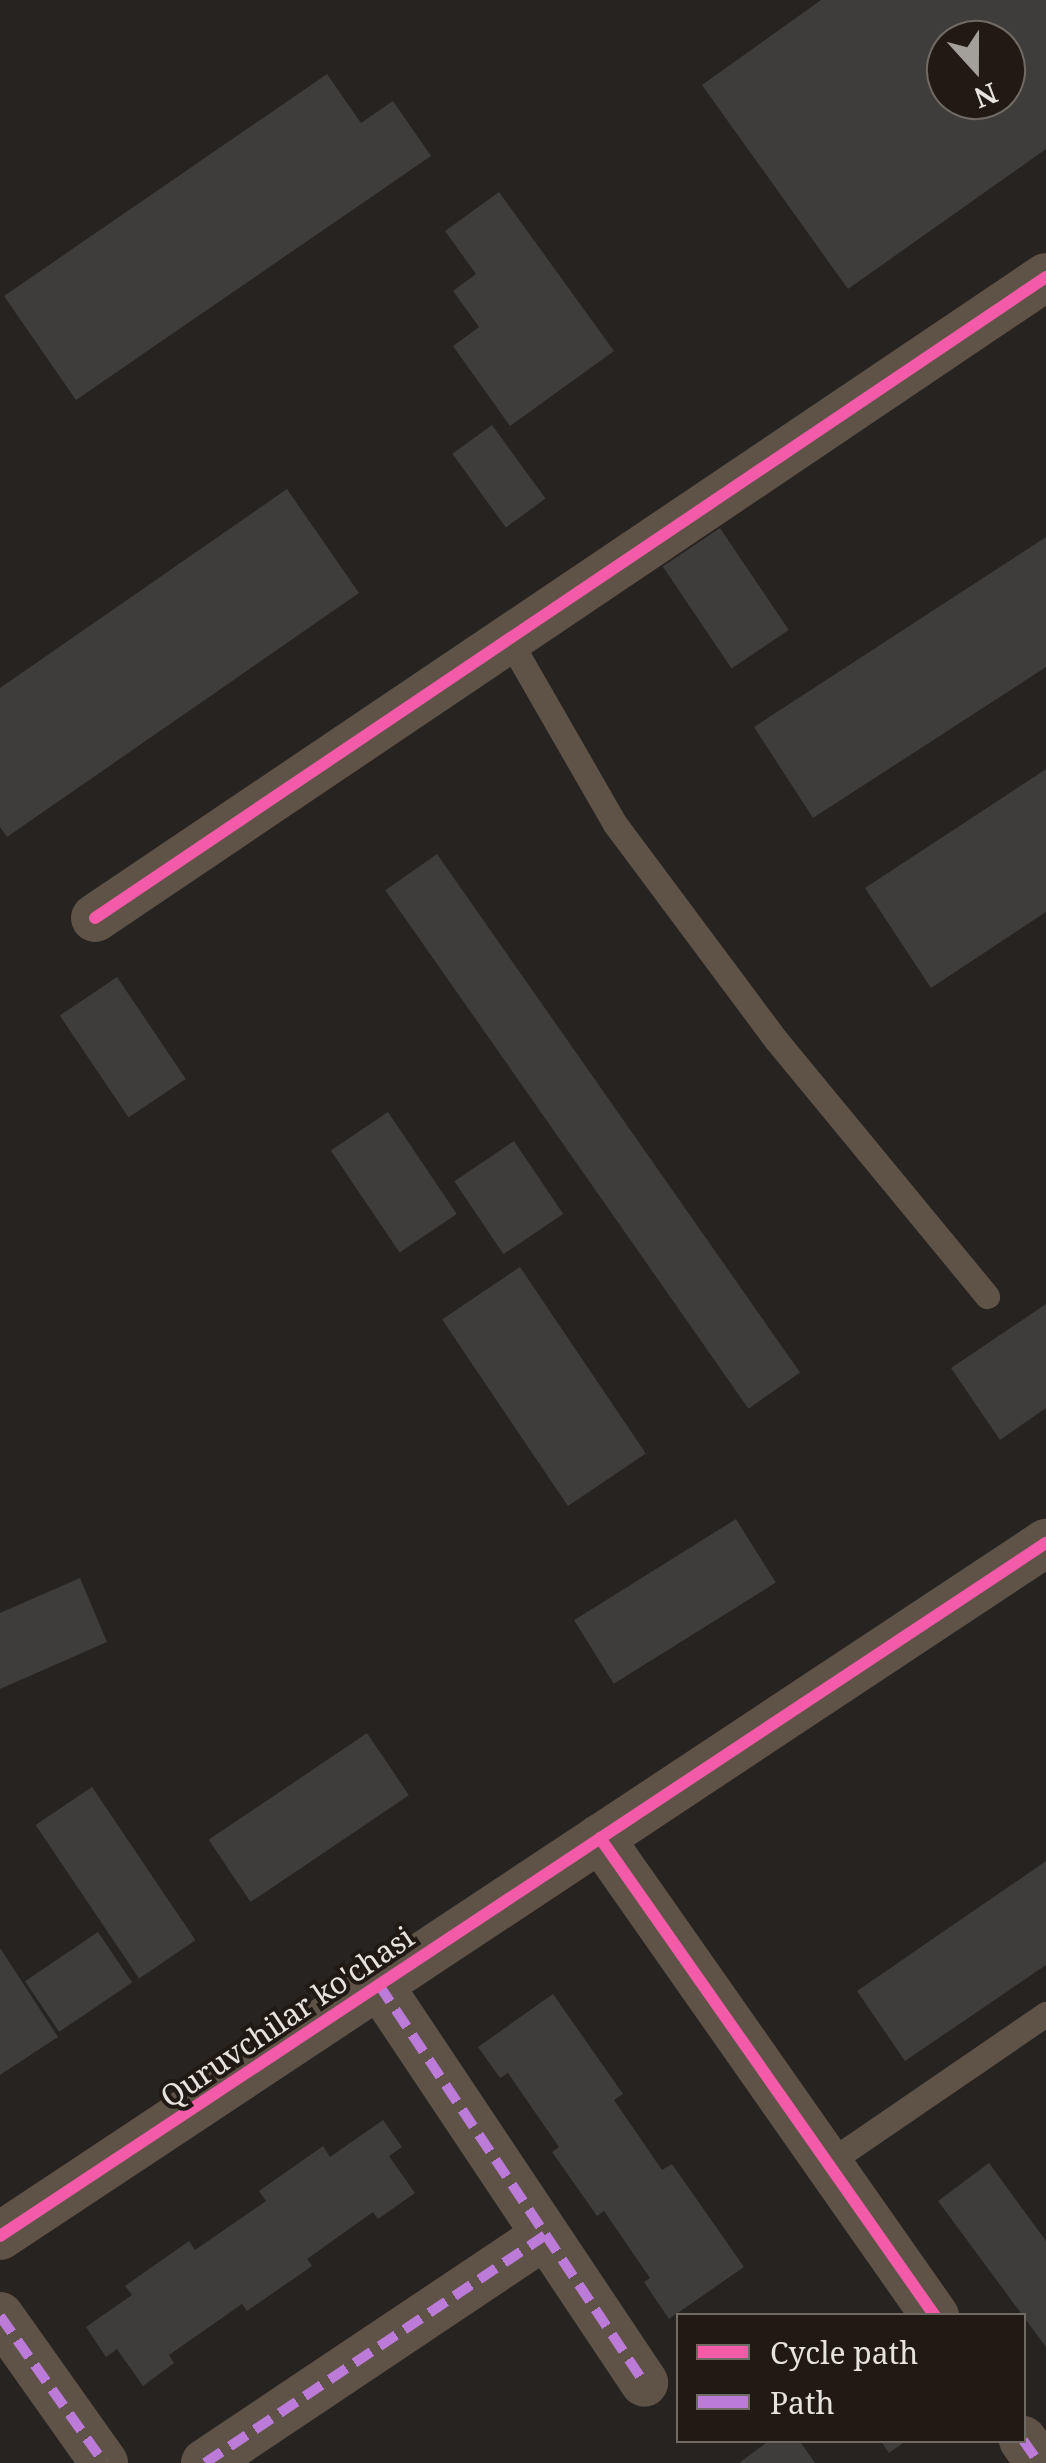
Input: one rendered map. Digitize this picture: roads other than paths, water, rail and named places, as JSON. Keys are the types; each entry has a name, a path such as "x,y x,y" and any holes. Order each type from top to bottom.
{"street":[{"path":"95,918 1046,276"},
{"name":"Quruvchilar ko'chasi","path":"0,2236 1046,1543"},
{"path":"600,1838 933,2313"},
{"name":"Quruvchilar ko'chasi","path":"379,1986 644,2384"},
{"path":"205,2463 545,2235"},
{"path":"0,2316 104,2463"}],"lane":[{"path":"508,638 626,840 776,1040 987,1296"},
{"path":"828,2163 1046,2014"}]}
